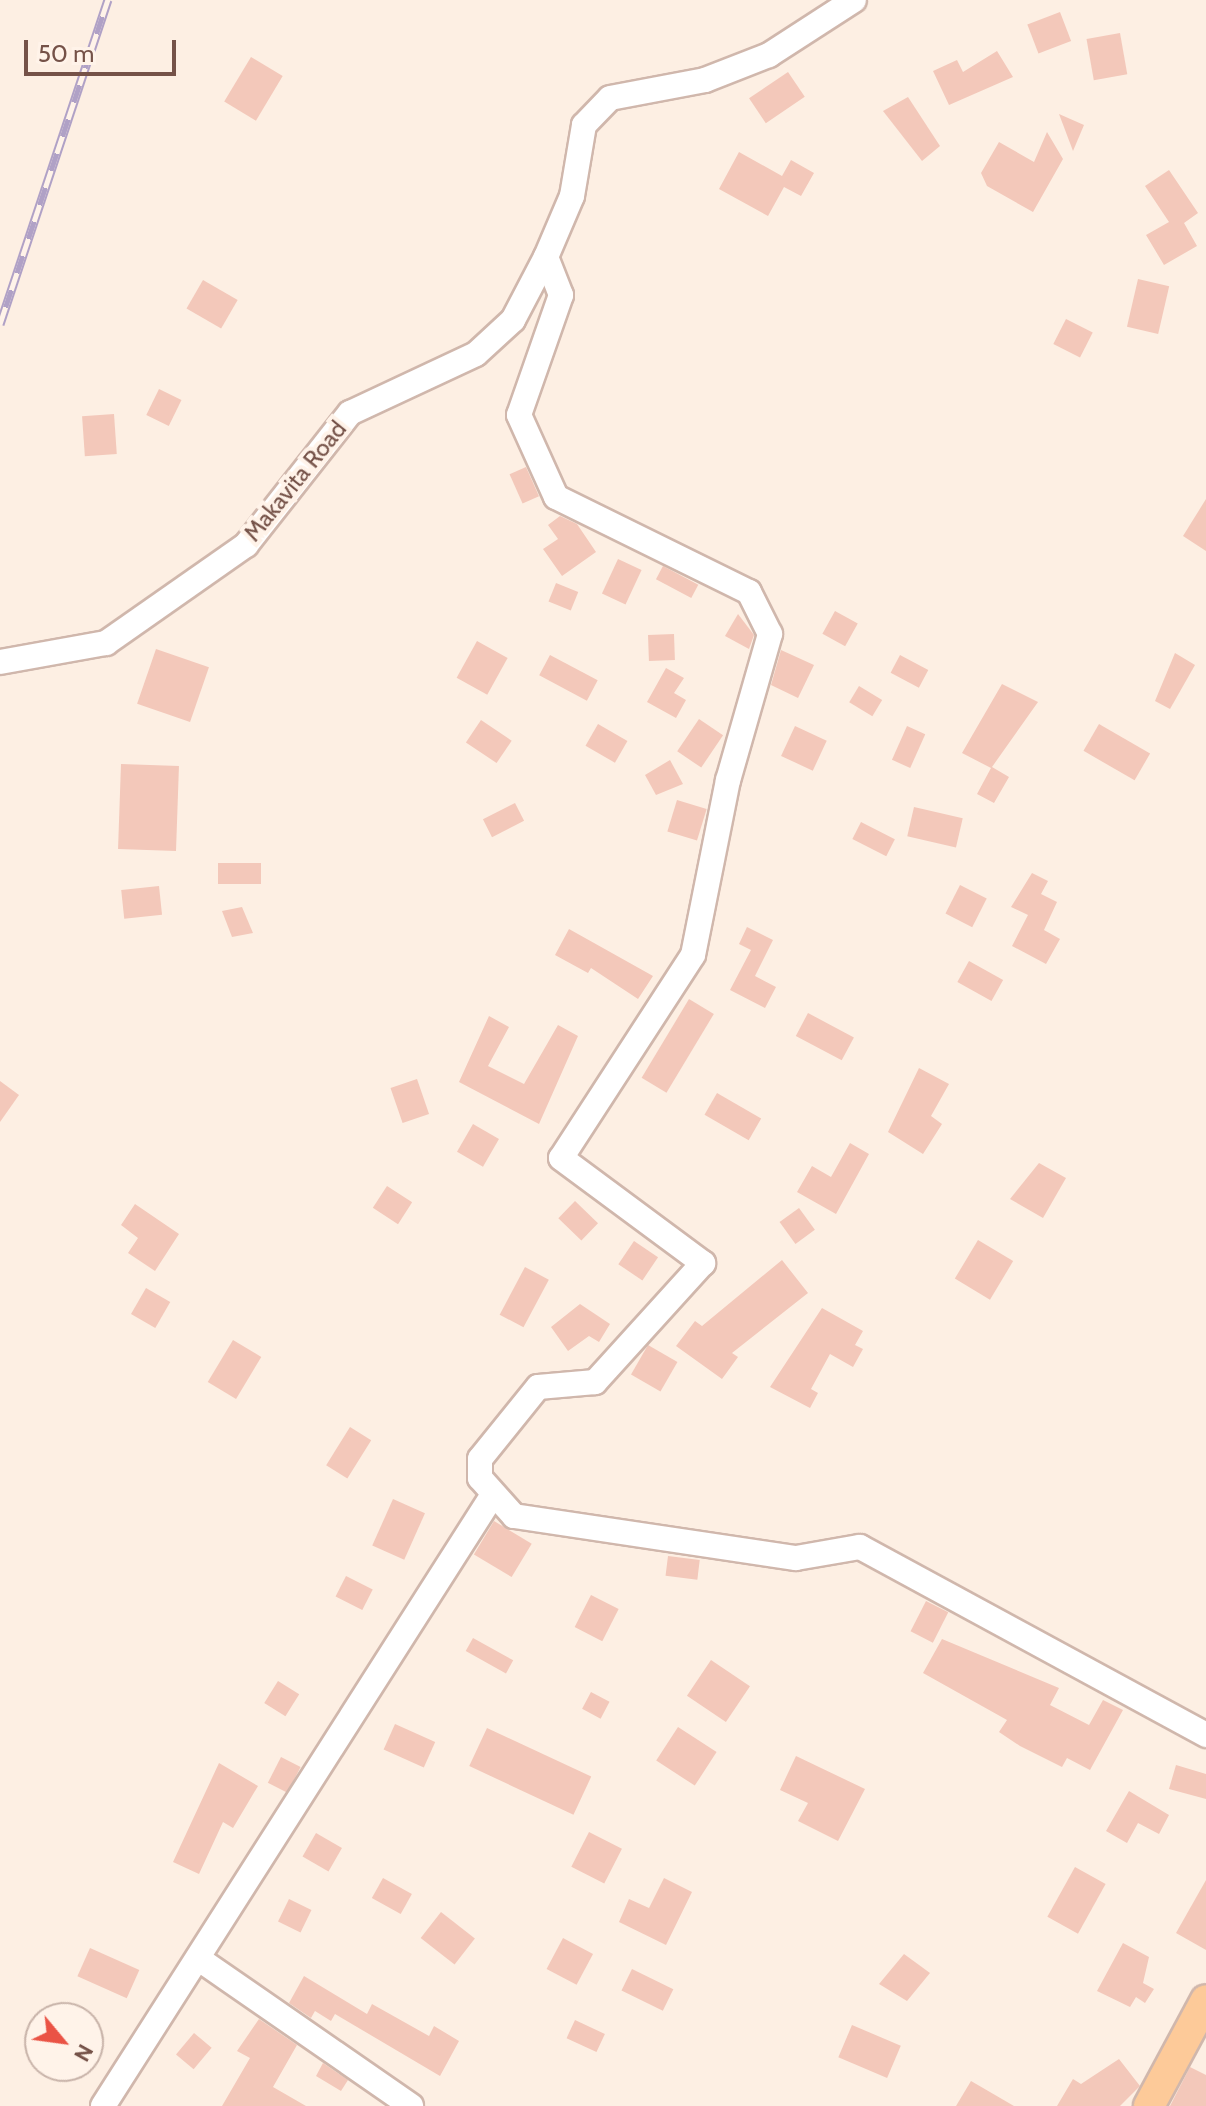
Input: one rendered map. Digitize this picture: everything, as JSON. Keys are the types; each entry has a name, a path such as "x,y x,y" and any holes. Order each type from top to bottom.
{"main road":[{"path":"1149,2106 1206,2000"}],"street":[{"name":"Makavita Road","path":"0,662 106,643 246,545 350,413 476,354 513,320 546,257 572,196 584,125 610,98 705,80 769,55 854,0"},
{"path":"546,257 561,295 519,415 556,497 749,592 770,634 728,780 693,955 561,1158 703,1263 595,1382 538,1387 480,1459 480,1478 492,1496 514,1516 796,1558 860,1547 1206,1735"},
{"path":"103,2106 492,1496"},
{"path":"199,1959 411,2106"}],"building":[{"path":"1060,12 1071,41 1038,53 1027,25"},
{"path":"1120,33 1127,74 1094,80 1087,39"},
{"path":"997,51 1013,77 949,105 933,71 957,60 963,72"},
{"path":"251,57 283,76 256,121 224,102"},
{"path":"788,72 805,97 766,123 749,98"},
{"path":"908,97 940,146 922,161 883,111"},
{"path":"1059,114 1084,125 1073,151"},
{"path":"1047,132 1063,159 1033,212 987,186 981,173 999,142 1034,162"},
{"path":"739,152 782,176 791,160 814,173 801,196 784,187 768,216 719,189"},
{"path":"1169,170 1198,213 1184,223 1197,246 1164,265 1146,235 1169,222 1145,186"},
{"path":"1138,279 1169,286 1158,334 1127,327"},
{"path":"203,280 238,300 221,329 186,309"},
{"path":"1066,319 1093,333 1080,358 1053,344"},
{"path":"159,389 181,400 169,426 146,415"},
{"path":"114,414 117,454 85,456 82,416"},
{"path":"526,467 539,496 523,504 510,474"},
{"path":"1206,499 1206,551 1183,536"},
{"path":"560,516 577,524 596,552 562,576 543,549 558,539 548,525"},
{"path":"618,559 642,570 626,604 602,593"},
{"path":"663,566 698,585 691,598 656,579"},
{"path":"556,583 578,592 571,611 549,602"},
{"path":"835,611 858,624 845,646 822,634"},
{"path":"738,614 754,635 749,649 725,636"},
{"path":"674,634 675,660 649,661 648,635"},
{"path":"477,641 508,658 487,695 457,678"},
{"path":"156,649 209,667 190,722 137,704"},
{"path":"781,650 814,665 798,698 771,685"},
{"path":"1175,653 1195,665 1170,709 1155,701"},
{"path":"550,655 598,680 587,701 539,675"},
{"path":"900,655 928,670 919,688 891,673"},
{"path":"666,668 684,678 674,693 686,700 676,718 647,702"},
{"path":"1002,684 1038,702 992,767 1009,777 994,803 977,794 991,768 962,753"},
{"path":"859,686 882,700 872,716 849,702"},
{"path":"699,719 723,735 701,768 677,751"},
{"path":"481,720 512,741 497,763 466,742"},
{"path":"598,724 627,741 615,763 586,746"},
{"path":"1099,724 1150,754 1135,780 1084,751"},
{"path":"795,726 827,741 813,771 781,756"},
{"path":"907,726 925,734 910,768 892,760"},
{"path":"670,760 683,784 656,795 645,775"},
{"path":"121,764 179,766 176,851 118,849"},
{"path":"677,800 707,809 697,841 667,832"},
{"path":"515,803 524,821 492,837 483,819"},
{"path":"914,807 963,818 956,847 907,836"},
{"path":"861,822 895,839 886,856 852,839"},
{"path":"218,863 261,863 261,884 218,884"},
{"path":"1032,873 1048,881 1041,894 1057,902 1044,930 1060,939 1046,964 1012,946 1028,915 1011,907"},
{"path":"960,885 987,899 972,927 945,914"},
{"path":"159,886 162,915 124,919 121,890"},
{"path":"242,907 253,933 232,937 222,911"},
{"path":"747,927 773,940 755,976 776,987 765,1008 730,990 751,950 739,944"},
{"path":"569,929 653,976 638,999 591,968 588,973 555,955"},
{"path":"969,961 1003,980 991,1001 957,982"},
{"path":"689,999 714,1014 666,1093 642,1078"},
{"path":"808,1013 854,1037 842,1060 796,1036"},
{"path":"489,1016 509,1027 488,1066 524,1084 558,1025 578,1036 539,1124 459,1082"},
{"path":"919,1068 949,1084 931,1116 942,1124 923,1154 888,1132"},
{"path":"417,1079 429,1114 403,1123 391,1088"},
{"path":"0,1081 19,1095 0,1122"},
{"path":"717,1093 761,1118 749,1140 704,1115"},
{"path":"473,1124 499,1139 483,1167 457,1152"},
{"path":"850,1143 869,1154 836,1214 797,1192 812,1166 831,1177"},
{"path":"1039,1163 1066,1178 1043,1218 1010,1199"},
{"path":"387,1186 412,1202 398,1224 373,1208"},
{"path":"575,1201 598,1223 581,1240 558,1218"},
{"path":"135,1204 179,1234 155,1271 128,1253 138,1238 121,1225"},
{"path":"799,1208 815,1230 795,1244 780,1222"},
{"path":"978,1240 1013,1261 990,1300 955,1279"},
{"path":"634,1241 658,1257 642,1280 618,1264"},
{"path":"782,1260 808,1293 732,1353 738,1357 722,1379 676,1346 695,1321 702,1326"},
{"path":"525,1267 549,1280 523,1327 500,1315"},
{"path":"146,1288 170,1302 155,1328 131,1314"},
{"path":"580,1304 610,1324 599,1342 589,1336 568,1351 551,1327"},
{"path":"822,1308 863,1331 855,1345 863,1349 853,1367 830,1354 811,1389 818,1393 810,1408 770,1387"},
{"path":"233,1340 261,1357 236,1399 208,1382"},
{"path":"648,1345 677,1362 660,1391 631,1374"},
{"path":"350,1427 371,1440 347,1478 326,1465"},
{"path":"393,1499 425,1513 404,1560 372,1546"},
{"path":"494,1521 532,1544 512,1577 474,1554"},
{"path":"668,1556 700,1560 697,1580 666,1576"},
{"path":"346,1576 373,1590 362,1610 336,1596"},
{"path":"591,1595 619,1609 602,1641 575,1627"},
{"path":"926,1601 948,1612 933,1643 911,1631"},
{"path":"473,1638 513,1660 506,1673 466,1651"},
{"path":"942,1639 1059,1688 1050,1705 1089,1725 1103,1700 1123,1710 1090,1770 1067,1758 1062,1767 1020,1746 999,1732 1007,1720 923,1673"},
{"path":"711,1660 750,1686 726,1722 687,1696"},
{"path":"278,1681 299,1694 285,1716 264,1703"},
{"path":"591,1692 610,1702 601,1719 582,1709"},
{"path":"395,1724 435,1742 424,1767 384,1750"},
{"path":"678,1727 717,1752 695,1786 656,1761"},
{"path":"487,1728 591,1777 573,1815 469,1766"},
{"path":"796,1756 865,1789 838,1841 798,1821 808,1803 780,1790"},
{"path":"281,1757 301,1767 287,1793 268,1783"},
{"path":"219,1763 258,1786 233,1828 223,1822 199,1874 173,1862"},
{"path":"1176,1765 1206,1774 1206,1799 1169,1789"},
{"path":"1129,1791 1169,1815 1159,1834 1138,1823 1127,1843 1106,1831"},
{"path":"589,1832 622,1849 604,1884 571,1867"},
{"path":"316,1833 342,1848 328,1871 302,1856"},
{"path":"1075,1867 1106,1884 1078,1934 1047,1917"},
{"path":"383,1878 412,1894 401,1914 372,1898"},
{"path":"664,1878 692,1892 666,1945 619,1922 629,1899 649,1908"},
{"path":"1206,1880 1206,1950 1176,1933"},
{"path":"289,1899 311,1910 301,1932 278,1921"},
{"path":"441,1912 475,1938 455,1964 421,1938"},
{"path":"563,1938 593,1954 577,1985 547,1969"},
{"path":"1123,1943 1149,1957 1143,1983 1154,1989 1145,2003 1136,1997 1130,2007 1097,1991"},
{"path":"90,1948 139,1970 127,1998 77,1976"},
{"path":"904,1954 930,1973 907,2001 879,1984"},
{"path":"632,1969 673,1989 663,2011 621,1991"},
{"path":"304,1976 367,2014 372,2004 429,2036 434,2026 459,2041 440,2076 335,2014 331,2021 315,2011 311,2018 289,2003"},
{"path":"259,2019 297,2045 273,2087 306,2106 222,2106 250,2058 237,2051"},
{"path":"575,2020 605,2034 596,2052 567,2038"},
{"path":"852,2025 901,2046 887,2078 838,2057"},
{"path":"194,2033 212,2048 194,2069 176,2054"},
{"path":"1119,2059 1140,2086 1120,2106 1057,2106 1073,2079 1081,2084"},
{"path":"323,2063 348,2080 341,2091 316,2076"},
{"path":"1190,2067 1206,2075 1206,2106 1170,2106"},
{"path":"971,2081 1014,2106 956,2106"}],"railway":[{"path":"0,324 108,0"}]}
